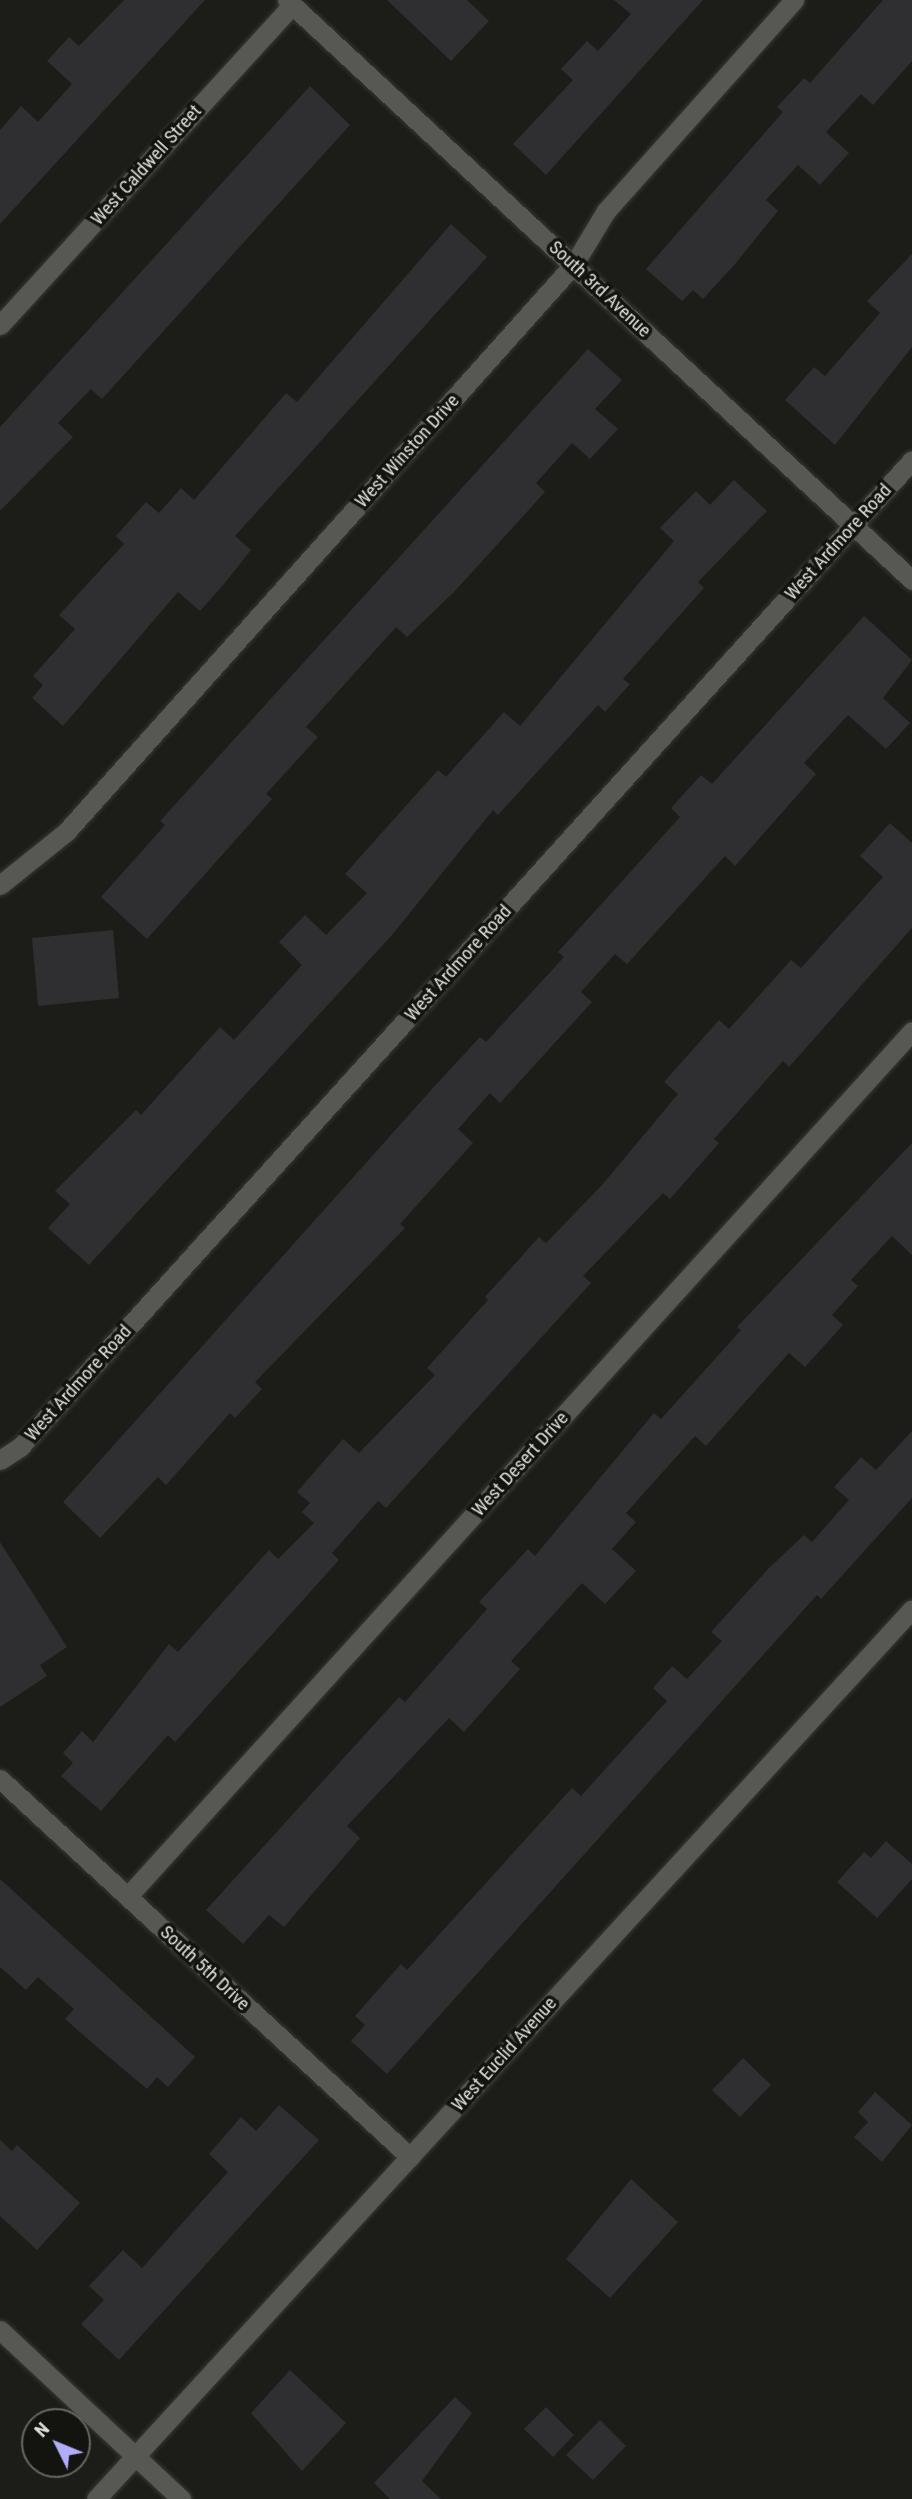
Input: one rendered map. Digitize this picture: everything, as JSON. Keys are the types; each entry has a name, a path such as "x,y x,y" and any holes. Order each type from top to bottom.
{"street":[{"name":"West Winston Drive","path":"0,885 66,832 574,264 606,211 794,0"},
{"name":"South 3rd Avenue","path":"289,2 912,580"},
{"name":"West Caldwell Street","path":"0,325 289,2"},
{"name":"West Ardmore Road","path":"0,1460 20,1447 912,460"},
{"name":"West Desert Drive","path":"128,1896 912,1031"},
{"name":"West Euclid Avenue","path":"96,2499 912,1609"},
{"name":"South 5th Drive","path":"0,1779 410,2157"},
{"path":"0,2330 181,2499"}],"building":[{"path":"124,0 205,0 0,224 0,130 21,106 38,122 72,84 47,61 69,37 79,46"},
{"path":"387,0 467,0 489,21 451,61"},
{"path":"614,0 703,0 546,175 513,144 573,80 561,69 587,41 598,51 631,14"},
{"path":"883,0 912,0 912,61 873,105 861,94 826,132 849,153 820,185 798,165 766,200 778,211 735,264 703,299 693,290 682,301 646,269 783,112 777,107 804,78 810,83"},
{"path":"310,86 350,125 102,399 91,389 58,423 73,437 0,511 0,427"},
{"path":"451,224 487,257 235,536 251,550 200,611 178,592 63,726 32,698 43,685 33,676 75,629 59,615 124,544 116,536 146,502 159,513 181,488 194,500 286,393 297,402"},
{"path":"912,254 912,347 835,445 785,400 814,367 825,376 880,313 867,301"},
{"path":"588,349 622,380 595,409 618,429 590,459 572,443 536,483 545,492 455,591 407,637 396,627 306,727 318,737 266,794 272,799 147,939 101,897 165,825 160,821"},
{"path":"734,480 767,511 698,582 704,588 623,679 630,684 605,712 598,705 498,815 493,810 392,935 89,1265 48,1228 70,1204 55,1191 136,1110 141,1115 220,1027 234,1040 302,965 279,942 305,915 326,935 367,893 345,874 403,809 438,770 446,777 504,712 520,726 674,541 660,528 696,491 710,505"},
{"path":"864,616 912,660 883,698 910,723 886,749 848,715 804,763 816,774 735,866 725,856 627,964 615,954 581,992 592,1002 500,1103 490,1093 458,1129 473,1143 400,1224 405,1228 255,1382 262,1389 235,1418 230,1413 166,1485 158,1477 100,1538 63,1502 432,1089 480,1037 486,1042 564,957 558,952 680,817 671,808 701,775 712,784"},
{"path":"890,823 912,843 912,928 789,1067 783,1061 714,1139 719,1143 670,1199 663,1193 583,1276 591,1283 386,1508 378,1501 332,1553 339,1560 175,1742 168,1735 101,1811 61,1776 73,1763 63,1753 82,1731 93,1742 169,1644 178,1652 269,1550 278,1559 314,1523 302,1512 310,1503 297,1492 343,1439 359,1453 435,1375 427,1368 488,1300 485,1297 539,1237 546,1243 602,1185 678,1094 664,1082 719,1020 729,1029 791,960 801,968 883,877 860,856"},
{"path":"113,930 119,998 38,1006 32,938"},
{"path":"912,1143 912,1255 892,1236 851,1280 858,1286 832,1315 843,1325 805,1367 789,1353 706,1446 695,1436 626,1513 636,1522 612,1549 636,1571 605,1604 582,1583 511,1661 520,1669 464,1732 449,1718 347,1826 360,1838 284,1927 269,1915 243,1944 206,1910 399,1697 405,1702 487,1609 479,1602 528,1549 535,1556 654,1413 661,1419 741,1330 737,1327"},
{"path":"912,1431 912,1498 821,1599 817,1595 387,2074 351,2041 365,2025 355,2016 401,1964 407,1970 572,1788 581,1796 667,1701 653,1688 672,1666 687,1679 722,1641 711,1632 769,1568 804,1535 812,1542 849,1500 834,1487 861,1457 876,1470"},
{"path":"0,1542 67,1647 40,1665 47,1676 0,1707"},
{"path":"886,1841 912,1864 912,1879 877,1918 837,1882 864,1852 871,1858"},
{"path":"0,1879 195,2057 168,2087 157,2077 147,2089 97,2047 65,2019 74,2009 38,1977 26,1990 0,1967"},
{"path":"743,2058 771,2085 740,2117 712,2090"},
{"path":"875,2092 912,2125 882,2162 854,2137 868,2122 858,2112"},
{"path":"279,2105 319,2140 119,2360 81,2324 104,2300 89,2286 123,2250 142,2268 228,2172 209,2154 241,2117 256,2131"},
{"path":"0,2140 12,2151 17,2145 80,2203 37,2250 0,2216"},
{"path":"631,2179 678,2222 610,2298 566,2259"},
{"path":"290,2370 346,2423 302,2471 251,2413"},
{"path":"455,2397 472,2413 422,2481 441,2499 390,2499 374,2483"},
{"path":"546,2407 574,2435 553,2457 524,2429"},
{"path":"600,2420 626,2446 593,2480 566,2455"}]}
